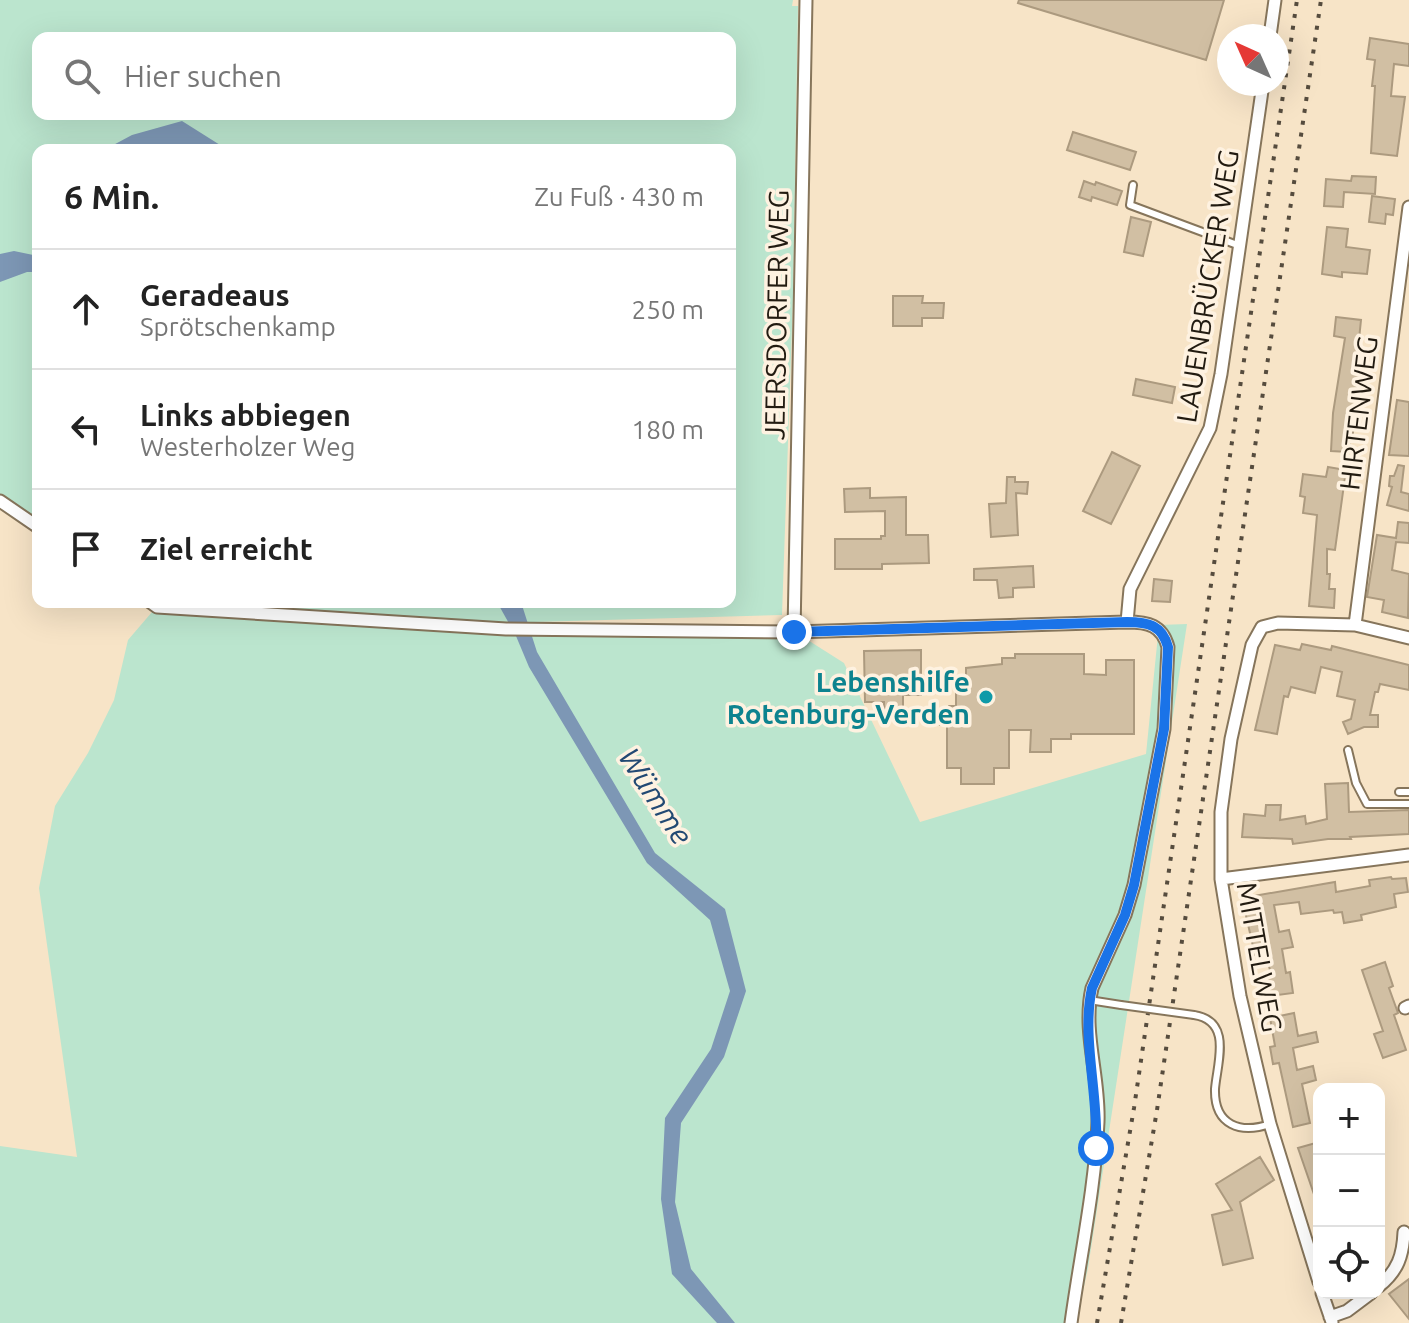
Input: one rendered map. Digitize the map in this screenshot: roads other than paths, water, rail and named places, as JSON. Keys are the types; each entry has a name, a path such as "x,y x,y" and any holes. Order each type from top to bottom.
{"street":[{"name":"JEERSDORFER WEG","path":"794,632 806,0"},
{"path":"1272,24 1275,0"},
{"name":"LAUENBRÜCKER WEG","path":"1127,622 1130,589 1210,428 1221,374 1261,96"},
{"name":"HIRTENWEG","path":"1355,625 1409,207"},
{"path":"0,501 32,523"},
{"path":"173,608 506,629 794,632 1127,622 1147,622 1155,626 1166,638 1168,647 1164,729 1134,885 1125,915 1089,1000 1098,1118 1071,1323"},
{"name":"MITTELWEG","path":"1313,1263 1270,1124 1240,996 1221,879 1221,812 1231,739 1256,635 1262,627 1278,623 1355,625"},
{"path":"1355,625 1409,638"},
{"path":"1221,879 1409,855"},
{"path":"1385,1281 1403,1257 1404,1232"},
{"path":"1324,1299 1331,1320 1363,1299"}],"lane":[{"path":"1133,185 1130,205 1240,246"},
{"path":"1348,750 1356,783 1367,804 1409,804"},
{"path":"1399,792 1409,792"},
{"path":"1089,1000 1207,1019 1221,1044 1215,1089 1216,1102 1223,1118 1243,1129 1270,1124"}],"water":[{"path":"182,121 218,144 115,144 132,135"},
{"path":"14,251 32,255 32,272 0,282 0,254"},
{"path":"500,608 523,608 537,652 655,853 725,909 746,991 724,1057 681,1123 675,1202 691,1269 735,1323 717,1323 672,1274 661,1199 665,1118 711,1049 730,991 710,920 647,863 529,667"}],"railway":[{"path":"1097,1323 1134,1108 1297,0"},
{"path":"1121,1323 1157,1110 1321,0"}],"place":[{"name":"Lebenshilfe Rotenburg-Verden","path":"986,697"}],"water label":[{"name":"Wümme","path":"656,796"}]}
